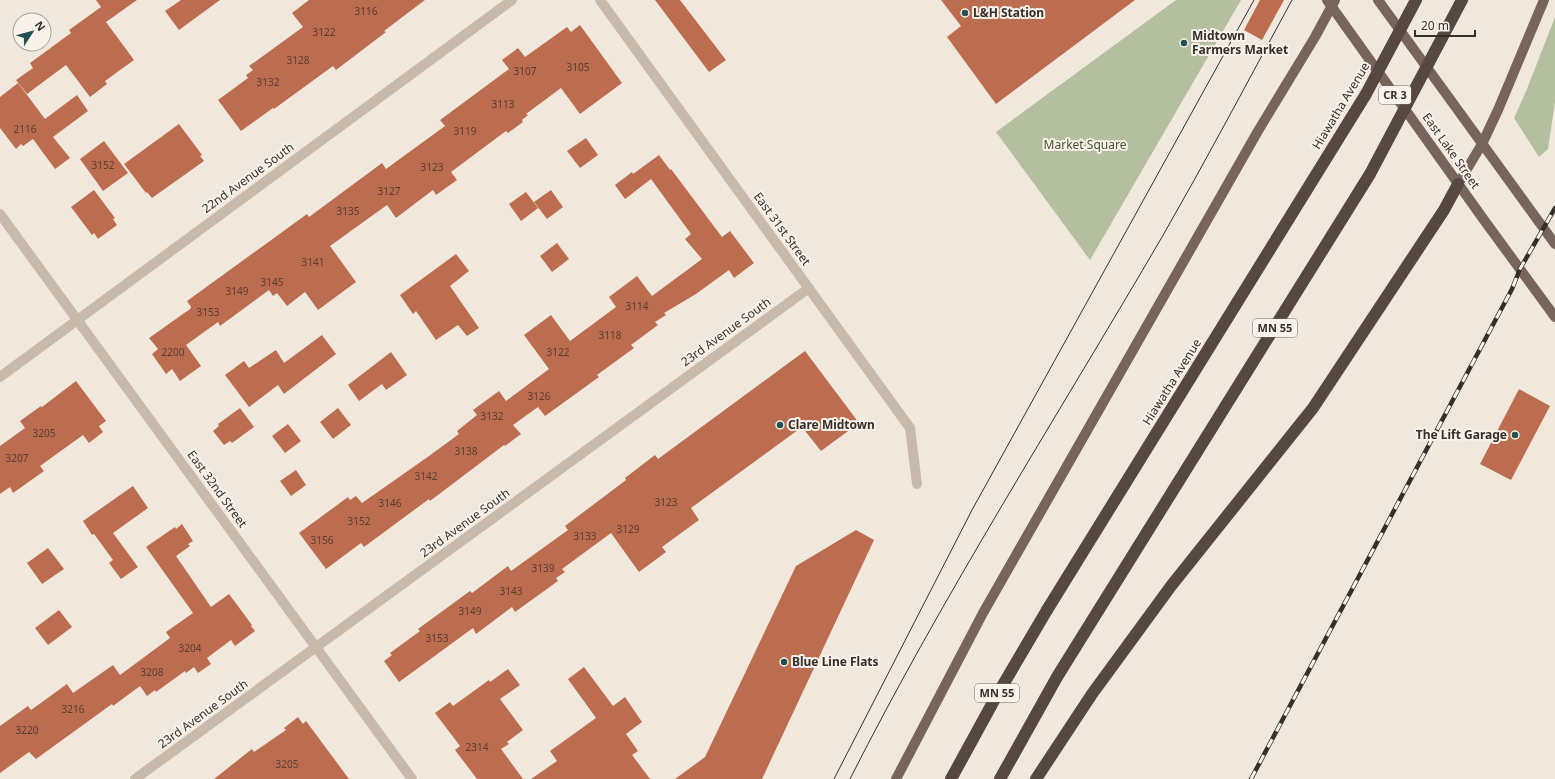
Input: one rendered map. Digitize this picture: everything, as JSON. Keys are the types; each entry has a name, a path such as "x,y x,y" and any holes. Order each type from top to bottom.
{"highway":[{"name":"Hiawatha Avenue","path":"951,779 996,695 1047,610 1366,94 1416,0"},
{"name":"MN 55","path":"1000,779 1057,677 1370,174 1462,0"},
{"path":"1036,779 1092,694 1167,592 1313,408 1441,216 1458,184"}],"main road":[{"path":"1378,0 1555,244"},
{"path":"1458,184 1482,144 1519,62 1544,0"},
{"path":"896,779 987,606 1258,131 1315,37 1331,2"},
{"name":"East Lake Street","path":"1331,2 1458,184 1555,317"}],"street":[{"name":"22nd Avenue South","path":"0,377 512,0"},
{"name":"East 31st Street","path":"600,0 910,428 917,484"},
{"name":"East 32nd Street","path":"0,214 412,779"},
{"name":"23rd Avenue South","path":"135,779 809,288"}],"green space":[{"name":"Market Square","path":"1176,0 1241,0 1090,260 996,132"},
{"path":"1555,17 1555,102 1548,149 1539,157 1514,118"}],"building":[{"path":"96,0 137,0 106,22 134,60 105,81 107,84 90,97 66,65 27,94 16,80 33,68 30,63 45,52 52,52 52,47 71,33 69,30 101,7"},
{"path":"181,0 220,0 179,30 165,11"},
{"path":"309,0 425,0 336,70 333,66 241,131 218,100 248,78 246,75 253,70 249,66 303,27 292,13"},
{"path":"655,0 680,0 726,60 709,72"},
{"path":"941,0 1135,0 996,104 947,37 961,26"},
{"path":"1260,0 1284,0 1262,40 1244,30"},
{"path":"580,25 622,83 580,114 561,88 526,114 528,115 522,120 523,122 508,133 506,131 451,172 457,180 436,195 433,190 396,218 387,205 330,246 356,282 318,310 305,292 287,306 277,293 273,296 269,290 220,326 218,322 186,345 201,366 180,381 172,369 166,374 152,354 158,349 149,338 190,309 191,307 187,301 307,214 309,217 382,163 386,169 445,126 440,120 509,69 502,60 518,48 525,57 567,27 571,32"},
{"path":"18,83 45,119 77,95 88,111 53,137 70,158 55,169 33,139 23,146 21,144 16,149 0,128 0,97"},
{"path":"179,124 202,155 200,156 204,161 152,198 147,192 146,193 124,164"},
{"path":"586,138 598,155 580,168 567,151"},
{"path":"104,141 128,173 103,191 80,159"},
{"path":"659,155 722,237 730,231 754,263 734,278 729,270 696,294 664,313 666,315 655,322 658,325 631,345 634,348 597,375 599,377 545,416 538,407 513,425 521,434 505,446 504,445 430,501 429,499 364,547 361,543 326,569 299,533 348,497 350,500 356,496 362,503 459,434 457,431 477,415 473,410 499,391 506,401 549,369 524,335 551,315 570,341 616,307 609,297 637,276 652,296 702,259 685,239 691,234 651,179 625,199 615,185"},
{"path":"94,190 115,218 113,219 117,225 98,239 94,233 92,235 71,207"},
{"path":"551,190 563,207 547,219 534,202"},
{"path":"526,192 538,208 521,221 509,204"},
{"path":"557,243 569,259 552,272 540,256"},
{"path":"456,254 469,271 450,286 479,328 467,336 458,325 436,340 416,311 413,314 400,295"},
{"path":"322,335 336,354 284,394 278,385 249,407 225,375 244,361 249,368 276,350 284,363"},
{"path":"805,351 859,423 821,451 802,427 691,508 699,520 662,547 666,552 639,572 611,533 562,569 565,572 556,578 558,581 515,612 512,607 476,634 473,628 399,682 384,661 392,655 390,653 420,631 418,629 470,591 472,593 508,566 511,571 568,530 565,526 626,480 625,478 655,455 658,459"},
{"path":"391,352 407,375 386,390 382,384 359,401 348,385"},
{"path":"76,381 106,421 99,426 103,432 89,443 83,435 40,466 44,471 13,493 10,487 0,494 0,446 25,428 20,421 41,406 42,407"},
{"name":"The Lift Garage","path":"1519,389 1550,406 1511,480 1480,464"},
{"path":"240,408 254,427 232,443 230,441 224,445 213,431 219,426 218,424"},
{"path":"338,408 351,425 333,439 320,422"},
{"path":"288,424 301,441 285,453 272,436"},
{"path":"296,470 306,485 291,496 280,481"},
{"path":"133,486 148,508 113,533 138,567 121,579 109,563 113,560 94,534 92,535 83,521"},
{"path":"182,524 193,541 188,544 190,546 176,556 211,607 229,594 255,631 235,646 231,640 207,658 211,664 198,673 194,667 186,673 185,671 156,692 155,690 147,696 140,686 113,706 112,704 36,759 29,752 0,773 0,726 28,706 31,710 67,684 73,693 113,665 120,675 170,638 166,632 193,613 146,547 175,527 176,529"},
{"name":"Blue Line Flats","path":"856,530 874,540 762,779 675,779 705,757 796,566"},
{"path":"48,548 64,569 42,584 27,563"},
{"path":"59,610 72,627 48,645 35,628"},
{"path":"584,667 613,706 625,697 642,722 626,734 638,751 632,755 650,779 531,779 557,761 550,751 596,718 568,679"},
{"path":"508,669 520,685 500,699 523,730 507,742 509,744 501,749 523,779 477,779 455,750 460,746 435,713 450,702 453,706 489,680 490,682"},
{"path":"298,717 303,724 306,721 349,779 214,779 252,749 254,752 286,730 284,728"}],"tram line":[{"path":"834,779 972,510 1254,0"},
{"path":"850,779 886,710 962,573 1162,237 1212,149 1292,0"}],"railway":[{"path":"1251,779 1512,289 1520,269 1555,208"}],"place":[{"name":"L&H Station","path":"965,13"},
{"name":"Midtown Farmers Market","path":"1184,43"},
{"name":"Clare Midtown","path":"780,425"},
{"name":"The Lift Garage","path":"1515,435"},
{"name":"Blue Line Flats","path":"784,662"}]}
